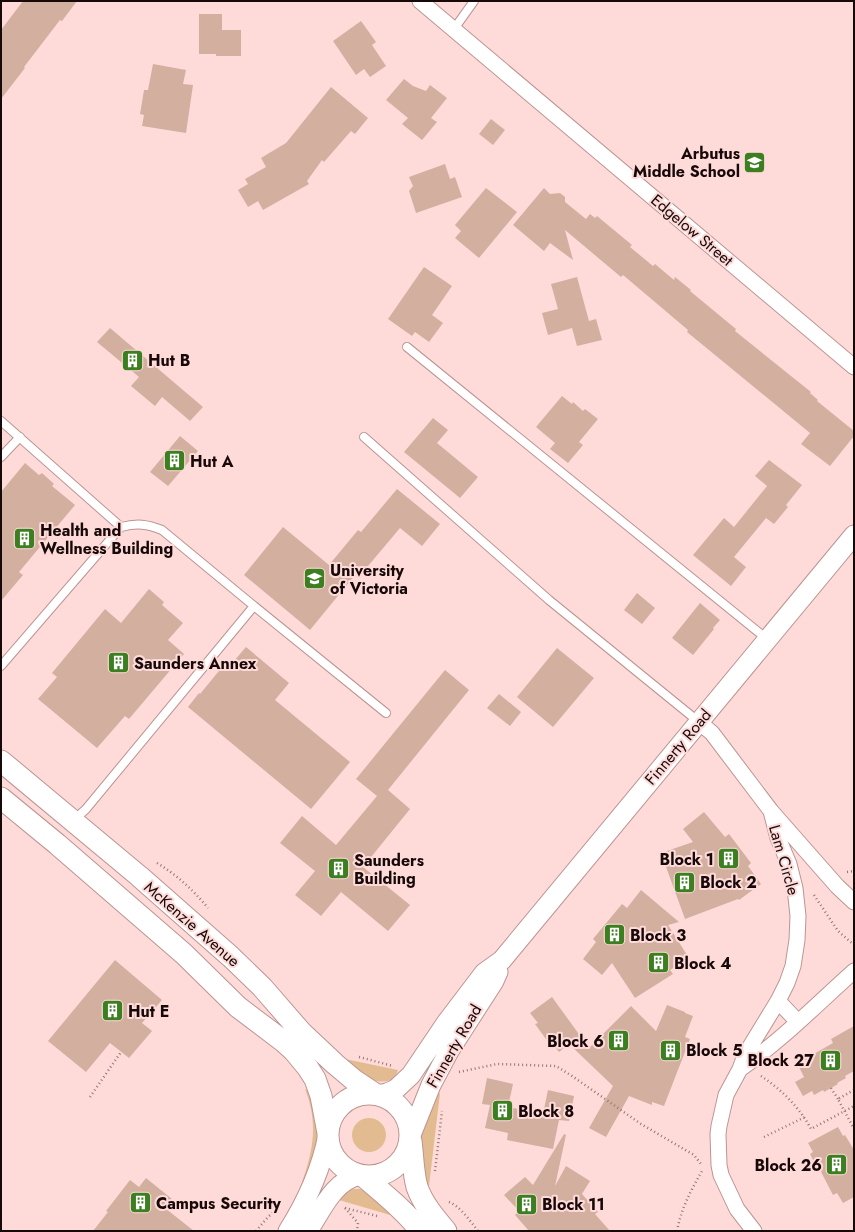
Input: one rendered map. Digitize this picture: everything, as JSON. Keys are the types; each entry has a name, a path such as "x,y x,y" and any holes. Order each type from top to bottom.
{"main road":[{"name":"McKenzie Avenue","path":"1,761 231,956 262,987 307,1038 354,1080 377,1094"},
{"name":"McKenzie Avenue","path":"1,798 179,949 238,1007 294,1051 315,1079 321,1096 328,1134"},
{"path":"421,1231 401,1209 361,1176 345,1169 337,1161 329,1146 328,1134 332,1116 343,1103 353,1097 358,1095 377,1094 389,1098 402,1109 410,1130 415,1177 420,1195 446,1231"},
{"path":"361,1176 380,1175 395,1168 406,1155 411,1137"}],"street":[{"name":"Edgelow Street","path":"420,1 854,367"},
{"name":"Finnerty Road","path":"377,1094 387,1093 396,1089 411,1075 446,1023 484,973 502,960 854,535"},
{"name":"Lam Circle","path":"699,722 712,733 771,811 837,886 854,902"},
{"name":"Lam Circle","path":"754,1231 738,1209 727,1189 721,1175 718,1148 719,1126 726,1095 740,1069 745,1055 778,1001 793,966 797,940 798,916 795,888 778,838 771,811"},
{"name":"Finnerty Road","path":"411,1137 431,1084 459,1034 494,981 502,960"},
{"name":"Lam Circle","path":"740,1069 798,1022 854,971"},
{"path":"778,1001 798,1022"},
{"path":"288,1231 310,1192 321,1164 328,1134"},
{"path":"308,1231 336,1188 346,1180 361,1176"}],"lane":[{"path":"454,29 474,1"},
{"path":"407,346 767,639"},
{"path":"1,421 120,527"},
{"path":"1,457 20,437"},
{"path":"364,437 543,595 699,722"},
{"path":"1,666 120,527 140,524 152,526 162,530 386,713"},
{"path":"73,821 96,798 254,606"}],"path":[{"path":"811,890 838,931 854,945"},
{"path":"90,1097 120,1052"},
{"path":"455,1073 497,1064 556,1066 641,1124 694,1155 704,1167 680,1216 677,1231"},
{"path":"759,1075 778,1090 805,1117 811,1129 854,1106"},
{"path":"831,1088 854,1130"},
{"path":"838,1099 854,1090"},
{"path":"764,1137 805,1117"},
{"path":"447,1201 453,1204 478,1231"},
{"path":"256,1231 282,1204"},
{"path":"345,1208 358,1223 357,1231"}],"shaded area":[{"path":"345,1059 398,1070 395,1078 380,1082 368,1078"},
{"path":"305,1089 311,1092 318,1136 308,1179 302,1182 312,1147 313,1136 312,1113"},
{"path":"440,1093 429,1186 423,1176 419,1146 434,1097"},
{"path":"372,1118 381,1123 385,1128 385,1142 381,1147 376,1151 366,1152 362,1151 353,1142 352,1132 353,1128 362,1119"},
{"path":"360,1189 366,1192 388,1208 390,1215 339,1200 341,1195 345,1192"}],"building":[{"path":"23,1 77,1 62,21 60,20 1,99 1,30"},
{"path":"199,14 222,14 222,30 241,30 241,56 199,54"},
{"path":"361,21 376,42 372,45 386,66 370,77 364,69 356,75 333,41"},
{"path":"153,64 186,70 183,84 193,85 186,133 142,126 144,115 140,114 144,90 148,90"},
{"path":"404,79 413,86 426,91 430,85 447,98 431,118 437,122 422,140 402,124 408,118 386,100"},
{"path":"331,87 368,118 355,134 351,131 324,162 322,160 307,181 309,184 263,210 258,201 248,207 238,190 248,184 245,179 266,167 261,158 286,143"},
{"path":"491,119 505,130 493,145 479,134"},
{"path":"445,164 450,179 455,177 462,197 416,213 409,191 413,186 409,177"},
{"path":"486,188 517,212 479,258 455,238 461,231 455,225"},
{"path":"544,188 550,194 560,193 565,197 565,202 586,219 590,214 595,218 597,216 632,245 630,247 653,266 655,264 674,280 675,277 736,329 735,331 811,392 810,393 818,400 817,401 854,431 854,436 830,466 801,444 810,433 687,332 688,330 623,275 621,277 565,230 573,260 550,243 544,251 513,225"},
{"path":"424,267 452,286 432,315 443,323 429,342 415,332 412,336 388,319"},
{"path":"577,277 589,321 596,319 602,340 577,346 572,328 548,335 542,313 558,309 551,284"},
{"name":"Hut B","path":"110,328 203,407 190,421 162,397 155,406 131,386 139,377 97,342"},
{"path":"562,396 572,404 573,402 583,411 585,409 598,419 579,442 583,445 568,463 550,449 555,443 536,427"},
{"path":"433,418 448,430 437,443 478,477 460,498 404,452"},
{"name":"Hut A","path":"180,436 198,451 168,486 150,472"},
{"path":"769,460 802,485 786,505 788,507 774,524 766,518 734,557 746,567 731,586 693,555 724,518 734,527 767,486 755,476"},
{"name":"Health and Wellness Building","path":"25,463 39,475 42,473 54,484 52,486 75,505 19,572 23,575 1,601 1,492"},
{"path":"397,489 440,524 422,546 400,528 358,578 355,575 310,630 244,575 283,527 329,565 358,530 361,532"},
{"name":"Saunders Annex","path":"149,589 164,602 162,605 183,623 168,640 184,654 129,719 125,716 97,748 38,699 57,677 52,673 105,609 121,623"},
{"path":"637,593 655,608 642,624 624,610"},
{"path":"700,603 720,620 693,655 672,638"},
{"path":"246,647 289,683 275,700 350,762 311,809 188,707 223,666 227,669"},
{"path":"557,648 594,678 553,727 517,697"},
{"path":"445,670 469,690 388,790 410,809 363,867 410,905 388,931 341,892 321,916 295,895 315,871 280,843 302,816 336,845 377,796 356,779"},
{"path":"499,694 521,712 510,726 487,708"},
{"path":"704,812 725,837 729,834 751,863 748,866 761,884 739,900 738,899 685,919 661,853 693,842 683,829"},
{"path":"641,890 679,922 668,925 689,958 670,970 673,974 635,998 612,963 602,975 583,959 596,942 593,939 622,904 627,908"},
{"name":"Hut E","path":"115,960 162,1000 142,1023 152,1031 129,1058 110,1043 86,1072 48,1041"},
{"path":"552,997 589,1048 631,1006 656,1031 667,1005 693,1016 685,1037 690,1039 664,1106 652,1102 652,1105 629,1096 606,1137 589,1128 613,1086 569,1044 559,1052 550,1040 548,1042 535,1024 538,1023 530,1013"},
{"name":"Block 27","path":"854,1026 854,1071 845,1076 846,1078 837,1083 838,1084 824,1092 823,1090 814,1095 812,1091 803,1096 795,1082 804,1077 799,1067 807,1062 805,1059 833,1043 831,1039"},
{"name":"Block 8","path":"487,1078 513,1084 508,1107 543,1114 548,1090 574,1096 569,1121 559,1120 553,1149 507,1140 508,1133 485,1128 490,1105 482,1104"},
{"name":"Block 26","path":"838,1127 854,1150 854,1197 843,1203 837,1193 833,1195 818,1166 816,1166 810,1154 813,1152 808,1143"},
{"path":"564,1134 566,1135 555,1186 566,1166 590,1181 582,1194 598,1212 595,1214 610,1231 529,1231 515,1215 519,1211 504,1195 525,1177 533,1185"},
{"name":"Campus Security","path":"146,1178 172,1199 165,1208 194,1231 93,1231 108,1212 106,1211 130,1180 139,1187"}],"place":[{"name":"Arbutus Middle School","path":"755,162"},
{"name":"Hut B","path":"133,360"},
{"name":"Hut A","path":"174,461"},
{"name":"Health and Wellness Building","path":"24,539"},
{"name":"University of Victoria","path":"315,579"},
{"name":"Saunders Annex","path":"118,663"},
{"name":"Block 1","path":"729,859"},
{"name":"Saunders Building","path":"339,869"},
{"name":"Block 2","path":"685,882"},
{"name":"Block 3","path":"615,935"},
{"name":"Block 4","path":"658,963"},
{"name":"Hut E","path":"112,1011"},
{"name":"Block 6","path":"619,1041"},
{"name":"Block 5","path":"670,1050"},
{"name":"Block 27","path":"830,1060"},
{"name":"Block 8","path":"502,1111"},
{"name":"Block 26","path":"837,1165"},
{"name":"Campus Security","path":"140,1203"},
{"name":"Block 11","path":"527,1204"}]}
